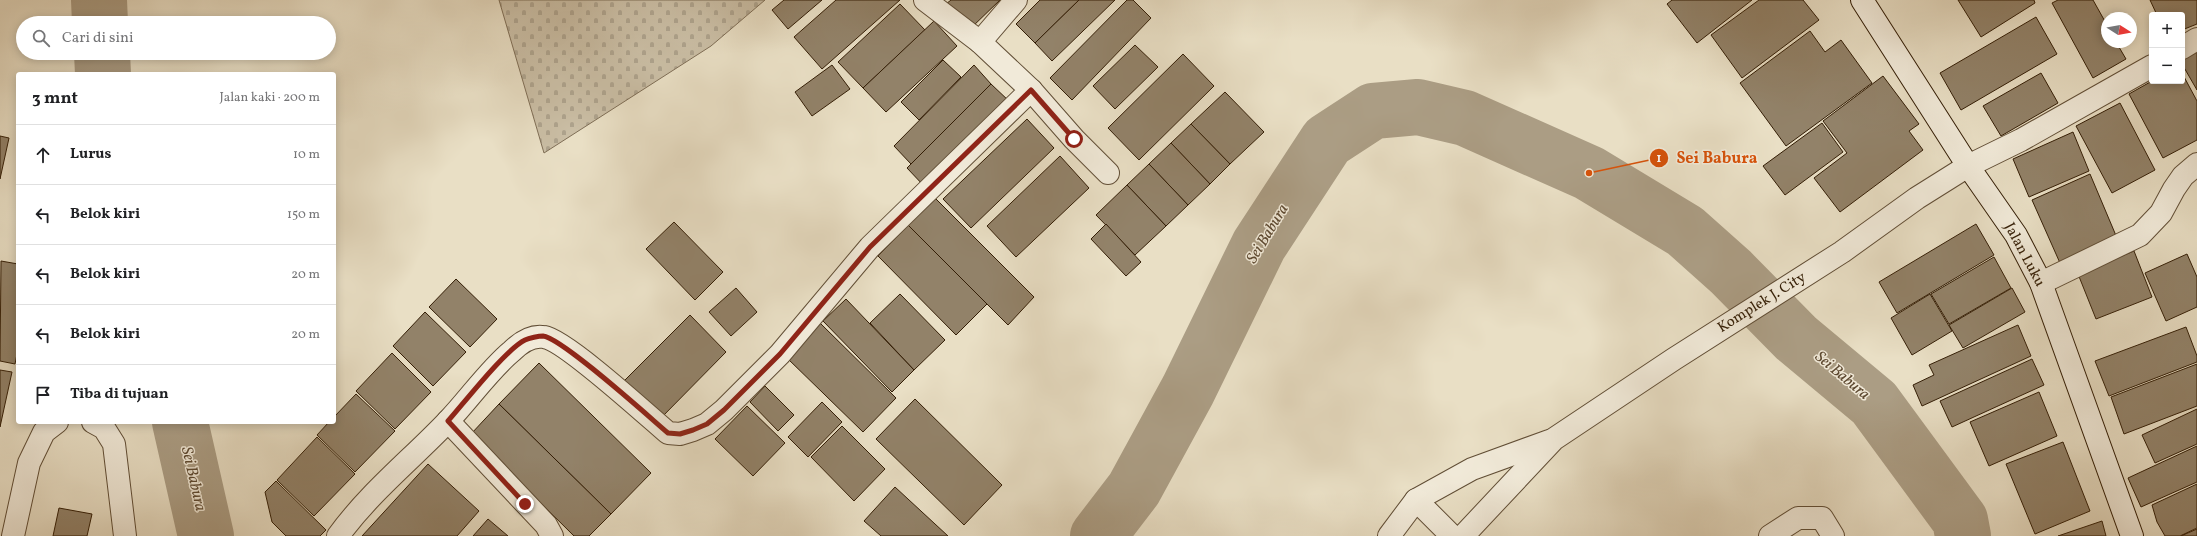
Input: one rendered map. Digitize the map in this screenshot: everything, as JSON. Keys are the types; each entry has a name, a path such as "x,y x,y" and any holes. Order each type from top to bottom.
{"street":[{"path":"925,0 980,42 1031,90 1074,139 1108,173"},
{"path":"980,42 1016,0"},
{"name":"Jalan Luku","path":"1862,0 1968,166 2016,235 2041,283 2132,536"},
{"path":"2185,46 2197,39"},
{"name":"Komplek J. City","path":"1554,439 1674,359 1842,252 1917,198 1968,166 2021,140 2149,68"},
{"path":"338,536 351,518 385,480 448,421 510,352 526,340 543,336 553,340 573,353 668,433 680,434 707,424 780,354 870,247 1031,90"},
{"path":"2041,283 2140,235 2162,213 2174,189 2183,176 2197,164"},
{"path":"448,421 546,525 552,536"},
{"path":"13,536 29,463 44,432 54,424"},
{"path":"97,424 104,428 114,444 125,536"},
{"path":"1389,536 1416,500 1472,469 1554,439"},
{"path":"1463,536 1554,439"},
{"path":"1416,500 1452,536"},
{"path":"1770,536 1798,518 1822,518 1833,536"}],"green space":[{"path":"499,0 765,0 711,46 544,153"}],"building":[{"path":"784,0 822,0 788,29 772,10"},
{"path":"836,0 900,0 822,69 794,37"},
{"path":"951,0 1000,0 970,29 946,4"},
{"path":"1040,0 1079,0 1035,43 1016,24"},
{"path":"1079,0 1115,0 1052,61 1035,43"},
{"path":"1127,0 1133,0 1151,18 1072,100 1050,78"},
{"path":"1672,0 1752,0 1697,43 1667,4"},
{"path":"1759,0 1803,0 1819,20 1742,78 1711,35"},
{"path":"1958,0 2034,0 2035,3 1981,37"},
{"path":"2058,0 2093,0 2101,14 2101,48 2120,48 2126,59 2093,78 2052,3"},
{"path":"2150,0 2197,0 2197,24 2185,29 2185,12 2156,12"},
{"path":"900,4 925,30 863,88 838,62"},
{"path":"2036,17 2057,54 1961,110 1940,73"},
{"path":"934,21 957,46 886,112 863,88"},
{"path":"1810,31 1825,52 1841,40 1872,83 1786,146 1740,83"},
{"path":"1135,45 1158,67 1115,109 1093,86"},
{"path":"2197,47 2197,90 2185,69 2185,54"},
{"path":"1183,54 1214,86 1139,160 1108,128"},
{"path":"943,60 961,77 919,120 901,102"},
{"path":"832,65 850,89 812,116 795,92"},
{"path":"974,65 991,84 911,164 894,146"},
{"path":"2041,73 2058,103 2001,136 1983,106"},
{"path":"1883,76 1919,124 1909,131 1923,150 1840,212 1814,178 1847,153 1823,121"},
{"path":"2185,79 2197,101 2197,140 2163,158 2129,94 2149,83 2149,84 2185,84"},
{"path":"991,84 1010,102 925,187 907,168"},
{"path":"1225,92 1264,132 1230,164 1191,124"},
{"path":"2120,103 2155,170 2112,193 2076,126"},
{"path":"1027,119 1054,148 971,228 943,199"},
{"path":"1822,123 1843,152 1785,195 1763,166"},
{"path":"1191,124 1230,164 1210,184 1171,143"},
{"path":"2073,132 2089,171 2029,197 2013,159"},
{"path":"0,136 9,138 0,179"},
{"path":"1171,143 1210,184 1188,205 1149,164"},
{"path":"1060,156 1089,188 1016,257 987,226"},
{"path":"1149,164 1188,205 1166,226 1127,185"},
{"path":"2090,174 2117,238 2060,263 2032,200"},
{"path":"1127,185 1166,226 1135,255 1096,215"},
{"path":"935,198 1034,297 1008,325 908,225"},
{"path":"674,222 723,272 695,300 646,249"},
{"path":"1106,224 1141,262 1126,276 1091,239"},
{"path":"1976,224 1994,255 1897,313 1879,282"},
{"path":"908,225 987,304 956,335 878,256"},
{"path":"2134,251 2152,297 2096,319 2078,274"},
{"path":"2187,254 2197,277 2197,307 2166,321 2145,273"},
{"path":"1994,257 2011,288 1949,324 1931,294"},
{"path":"1,261 16,264 16,359 15,364 0,361"},
{"path":"456,279 497,319 470,347 429,307"},
{"path":"736,288 757,312 731,336 709,312"},
{"path":"2012,288 2025,312 1963,348 1949,325"},
{"path":"900,294 945,340 914,370 870,323"},
{"path":"1930,294 1952,331 1912,355 1891,318"},
{"path":"846,299 914,370 892,392 823,321"},
{"path":"425,312 466,352 433,386 393,346"},
{"path":"690,315 726,352 660,419 623,382"},
{"path":"820,323 896,398 863,432 786,357"},
{"path":"2018,325 2031,356 1922,406 1913,385 1934,375 1929,365"},
{"path":"2186,327 2197,356 2197,362 2109,396 2095,361"},
{"path":"392,353 431,392 395,429 356,391"},
{"path":"2032,359 2044,385 1952,427 1940,401"},
{"path":"539,363 651,473 611,514 499,404"},
{"path":"2197,364 2197,406 2124,434 2111,397"},
{"path":"0,370 12,372 0,427"},
{"path":"765,386 794,415 778,431 750,402"},
{"path":"2039,392 2057,436 1989,466 1970,422"},
{"path":"356,394 395,431 355,472 317,435 327,424 336,424 336,415"},
{"path":"915,399 1002,485 964,525 876,439"},
{"path":"822,402 842,422 808,457 788,437"},
{"path":"499,404 611,514 589,536 574,536 471,434"},
{"path":"747,406 785,443 753,476 715,439"},
{"path":"2197,409 2197,444 2155,463 2142,435"},
{"path":"842,426 885,469 854,501 811,457"},
{"path":"317,437 355,474 314,516 277,480"},
{"path":"2063,442 2090,511 2035,534 2006,464"},
{"path":"2197,446 2197,482 2141,507 2128,478"},
{"path":"428,464 479,511 457,536 362,536"},
{"path":"276,481 326,530 320,536 286,536 272,522 265,492"},
{"path":"2197,484 2197,528 2180,536 2165,536 2157,522 2152,505"},
{"path":"895,487 948,536 881,536 864,521"},
{"path":"59,508 92,514 87,536 53,536"},
{"path":"488,519 508,536 473,536"},
{"path":"2102,521 2106,536 2058,536"},
{"path":"2197,529 2197,536 2181,536"}],"waterway":[{"name":"Sei Babura","path":"99,0 100,16"},
{"name":"Sei Babura","path":"102,60 103,72"},
{"name":"Sei Babura","path":"1098,536 1134,489 1188,390 1259,245 1327,141 1373,111 1418,107 1465,118 1589,173 1685,231 1731,272 1796,338 1874,403 1960,520 1963,536"},
{"name":"Sei Babura","path":"180,424 206,536"}],"place":[{"name":"Sei Babura","path":"1589,173"}],"route":[{"path":"525,504 448,421 510,352 526,340 543,336 553,340 573,353 668,433 680,434 693,430 707,424 724,410 780,354 870,247 1018,101 1031,90 1074,139"}]}
